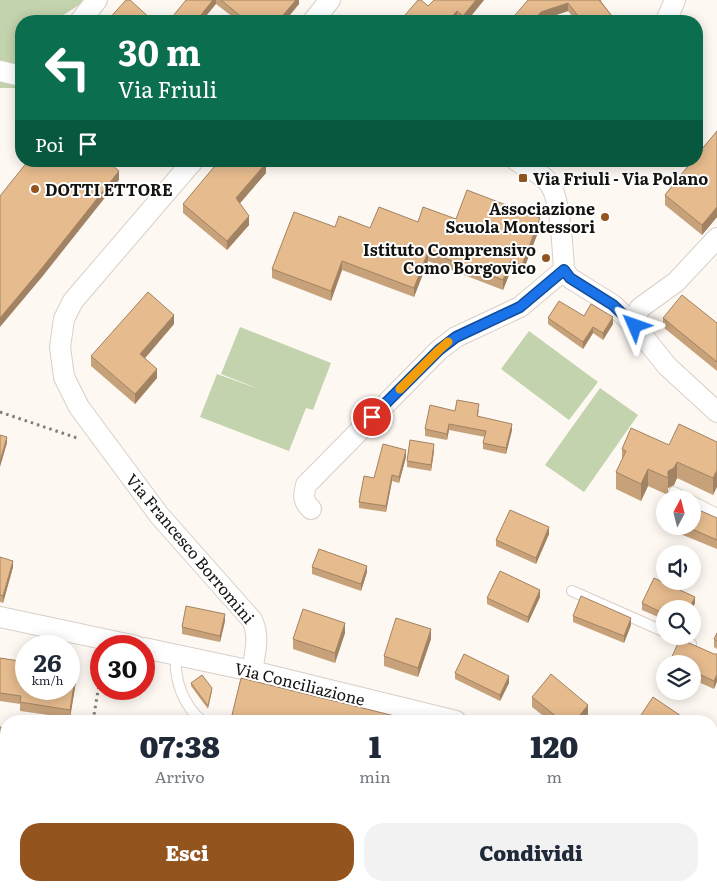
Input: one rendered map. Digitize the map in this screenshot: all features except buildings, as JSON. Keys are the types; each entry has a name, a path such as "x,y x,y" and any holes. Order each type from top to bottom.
{"street":[{"path":"85,15 97,0"},
{"path":"318,15 330,0"},
{"path":"669,15 675,0"},
{"path":"0,71 15,75"},
{"name":"Via Francesco Borromini","path":"188,167 74,301 64,319 60,348 64,377 79,407 160,515 252,620 257,629 257,646 252,671"},
{"path":"528,167 537,172 552,186 557,205 564,270 570,278 613,305 635,326 667,366 717,412"},
{"path":"635,326 635,318 640,308 676,282 717,238"},
{"path":"311,509 305,503 306,485 439,350 456,337 520,307 564,270"},
{"path":"0,617 90,636"},
{"name":"Via Conciliazione","path":"155,650 252,671 432,715"}],"lane":[{"path":"701,506 717,514"},
{"path":"572,591 656,628"},
{"path":"694,645 700,648"},
{"path":"176,655 176,680 195,715"}],"path":[{"path":"0,412 77,438 98,432"},
{"path":"94,715 96,700"}],"green space":[{"path":"0,0 83,0 79,5 63,15 15,15 15,88 0,88"},
{"path":"240,327 331,363 313,410 306,408 289,451 200,417 217,374 259,389 221,374"},
{"path":"529,331 598,382 569,420 501,369"},
{"path":"600,388 638,415 584,492 545,465"}],"slow traffic":[{"path":"400,389 448,342"}],"place":[{"name":"Via Friuli - Via Polano","path":"523,178"},
{"name":"DOTTI ETTORE","path":"35,189"},
{"name":"Associazione Scuola Montessori","path":"605,217"},
{"name":"Istituto Comprensivo Como Borgovico","path":"546,258"}],"route":[{"path":"372,417 439,350 456,337 528,302 564,270 570,278 613,305 635,326"}]}
